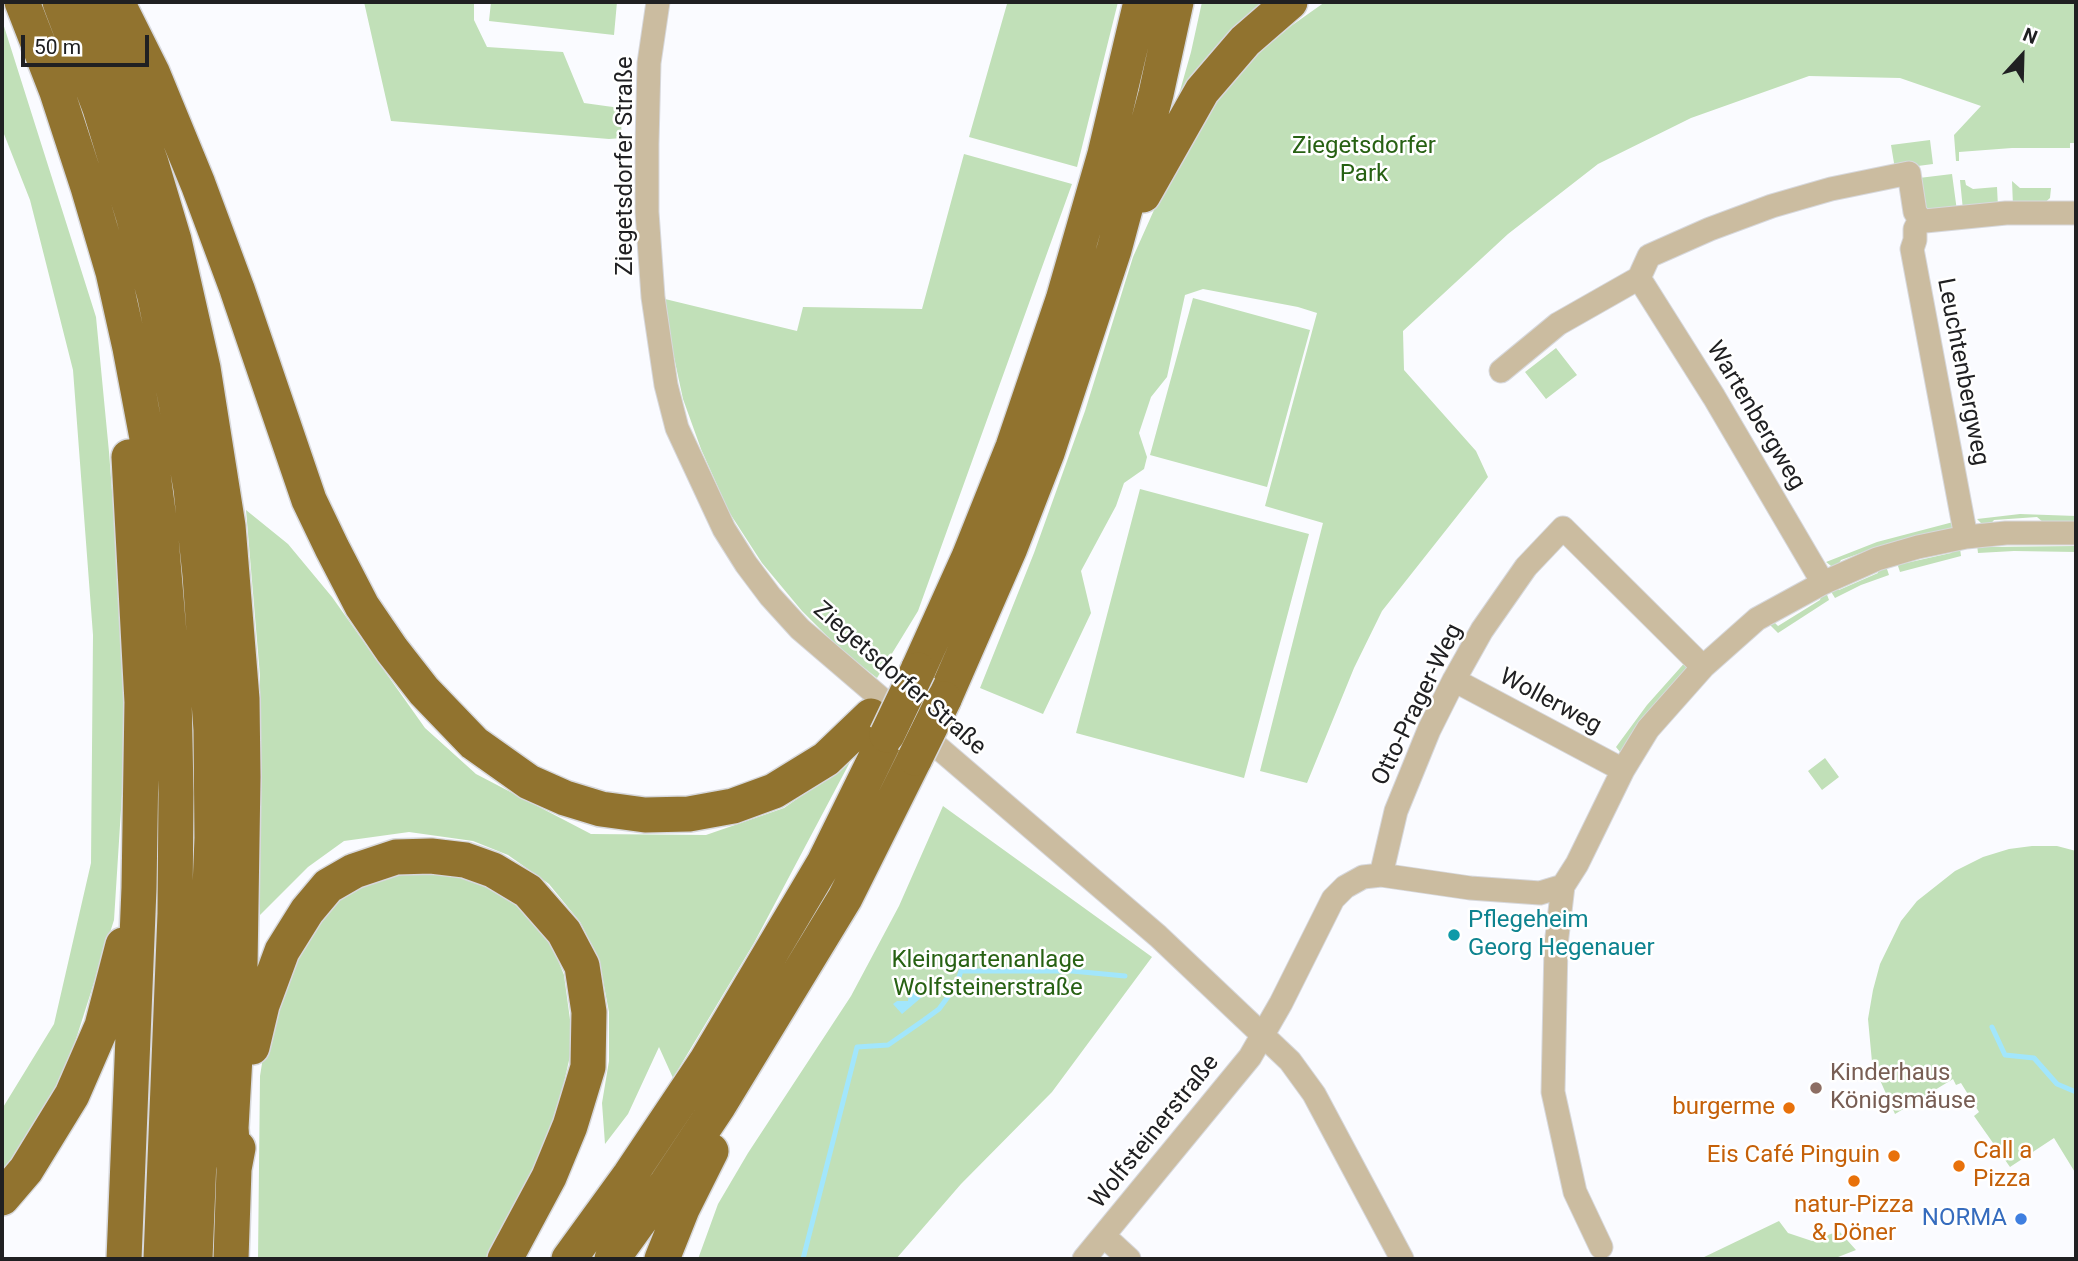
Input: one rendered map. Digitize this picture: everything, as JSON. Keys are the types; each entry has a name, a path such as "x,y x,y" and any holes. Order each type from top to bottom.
{"highway":[{"path":"22,2 57,92 113,272 151,460 160,526 175,737 175,914 160,1259"},
{"path":"60,2 100,108 133,215 155,297 191,489 211,730 212,838 195,1259"},
{"path":"93,2 151,163 174,240 203,368 228,526 238,645 243,778 240,966 231,1128 234,1169"},
{"path":"117,2 152,72 198,184 309,500 332,548 362,606 392,650 425,691 474,743 529,782 565,798 601,809 645,815 689,814 733,806 774,791 879,726"},
{"path":"569,1259 630,1175 721,1037 824,863 879,726 918,670 969,557 1013,447 1063,300 1105,154 1141,2"},
{"path":"612,1259 667,1182 744,1065 845,898 944,699 1010,548 1047,453 1114,250 1156,94 1176,2"},
{"path":"1114,250 1171,142 1202,90 1245,41 1290,2"},
{"path":"124,1259 139,888 142,702 126,412 130,348"},
{"path":"230,1259 234,1169 246,1070 262,1005 282,951 307,911 328,886 354,871 396,857 431,856 465,860 494,870 528,891 564,932 583,966 589,1012 589,1067 580,1098 549,1177 505,1259"},
{"path":"2,1198 26,1170 72,1095 102,1026 139,888"},
{"path":"662,1259 682,1209 729,1115 744,1065"}],"street":[{"name":"Ziegetsdorfer Straße","path":"658,2 649,63 647,130 647,212 653,297 666,385 677,428 724,529 746,565 770,596 807,635 1158,936 1290,1061 1314,1094 1402,1259"},
{"path":"1501,371 1558,324 1639,278 1649,256 1772,206 1881,177 1909,173 1914,212 1920,219 1931,221 2006,213 2076,213"},
{"name":"Leuchtenbergweg","path":"1920,219 1915,229 1912,249 1966,537"},
{"name":"Wartenbergweg","path":"1639,278 1714,397 1823,583"},
{"name":"Otto-Prager-Weg","path":"1381,876 1396,810 1429,730 1454,680 1482,630 1526,567 1563,528 1703,667"},
{"path":"1601,1247 1575,1192 1553,1092 1558,913 1563,886 1577,864 1623,770 1648,729 1703,667 1757,620 1823,583 1877,559 1966,537 2032,532 2076,533"},
{"name":"Wollerweg","path":"1454,680 1623,770"},
{"name":"Wolfsteinerstraße","path":"1084,1259 1250,1057 1333,899 1345,887 1363,877 1381,876"},
{"path":"1381,876 1469,888 1540,893 1563,886"},
{"path":"1104,1236 1129,1259"}],"green space":[{"path":"364,2 474,2 474,20 487,47 563,52 584,103 620,108 622,138 391,121"},
{"path":"491,2 617,2 614,35 489,21"},
{"path":"1005,2 1118,2 1077,167 969,137 1007,4"},
{"path":"1202,2 1273,2 1176,105 1191,52"},
{"name":"Ziegetsdorfer Park","path":"1325,2 2076,2 2076,143 2070,143 2070,148 1959,152 1959,161 1956,161 1954,135 1981,106 1900,78 1809,76 1691,118 1598,164 1508,234 1403,331 1404,370 1476,451 1488,477 1382,611 1354,668 1307,783 1260,771 1323,523 1265,506 1317,313 1298,307 1203,289 1185,295 1167,377 1151,397 1139,433 1147,457 1144,469 1124,483 1116,506 1081,571 1091,613 1043,714 980,688 1034,553 1085,411 1133,257 1167,181 1221,93 1254,57"},
{"path":"2,20 96,317 128,699 114,920 61,1086 2,1179 2,1109 54,1024 91,863 93,635 73,370 30,200 2,129"},
{"path":"1930,140 1933,164 1895,169 1891,145"},
{"path":"964,154 1072,184 918,611 877,678 841,650 802,611 762,563 729,512 701,449 683,399 665,299 797,331 803,307 922,309"},
{"path":"1952,174 1957,211 1927,211 1919,178"},
{"path":"1960,180 1965,180 1966,185 1973,189 1997,187 1998,207 1963,210"},
{"path":"2012,181 2020,188 2051,188 2050,198 2041,206 2013,206"},
{"path":"1193,298 1310,330 1267,487 1150,455"},
{"path":"1556,348 1577,375 1546,399 1525,372"},
{"path":"1140,489 1309,534 1244,778 1076,733"},
{"path":"246,510 288,544 332,597 425,728 476,774 591,834 706,835 784,808 850,762 754,943 673,1078 659,1047 628,1114 605,1144 602,1103 609,1061 609,1012 599,960 580,922 549,884 508,855 473,841 409,832 344,841 308,867 260,915 260,676"},
{"path":"2020,514 2076,516 2076,524 2044,523 2037,517 1994,520 1988,527 1977,519"},
{"path":"1957,521 1958,531 1951,528 1889,543 1841,560 1835,569 1826,562 1877,542"},
{"path":"1985,543 1986,547 2076,546 2076,552 1978,553 1977,545"},
{"path":"1960,548 1961,556 1900,572 1897,563 1951,553"},
{"path":"1886,566 1889,575 1835,598 1830,590 1834,587 1839,590 1878,573 1878,568"},
{"path":"1826,592 1829,600 1778,633 1770,625 1774,622 1778,626 1820,600 1822,593"},
{"path":"1688,659 1692,669 1681,674 1651,708 1626,742 1629,749 1624,757 1616,747 1647,705"},
{"path":"1825,758 1839,777 1822,790 1808,771"},
{"name":"Kleingartenanlage Wolfsteinerstraße","path":"943,806 1152,957 1052,1092 961,1184 896,1259 698,1259 718,1204 748,1153 851,996 899,906"},
{"path":"2057,846 2076,851 2076,1174 2054,1138 2010,1167 1974,1116 1979,1112 1961,1083 1956,1085 1953,1079 1895,1114 1872,1062 1868,1019 1873,990 1880,964 1901,921 1917,901 1955,871 1983,857 2009,849"},
{"path":"434,871 462,876 491,887 536,921 552,945 564,975 571,1027 570,1056 550,1145 490,1259 258,1259 260,1076 268,1026 280,985 320,918 348,893 371,879 398,872"},
{"path":"1779,1221 1788,1233 1812,1241 1839,1231 1856,1250 1833,1259 1700,1259"}],"water":[{"path":"916,985 922,997 902,1014 893,1004 897,1001 908,1001 909,986"}],"waterway":[{"path":"803,1259 857,1047 888,1045 924,1020 939,1009 956,986 961,971 1072,971 1125,976"},
{"path":"1992,1027 2005,1055 2034,1058 2057,1084 2076,1092"}],"place":[{"name":"Pflegeheim Georg Hegenauer","path":"1454,935"},
{"name":"Kinderhaus Königsmäuse","path":"1816,1088"},
{"name":"burgerme","path":"1789,1108"},
{"name":"Eis Café Pinguin","path":"1894,1156"},
{"name":"Call a Pizza","path":"1959,1166"},
{"name":"natur-Pizza & Döner","path":"1854,1181"},
{"name":"NORMA","path":"2021,1219"}]}
